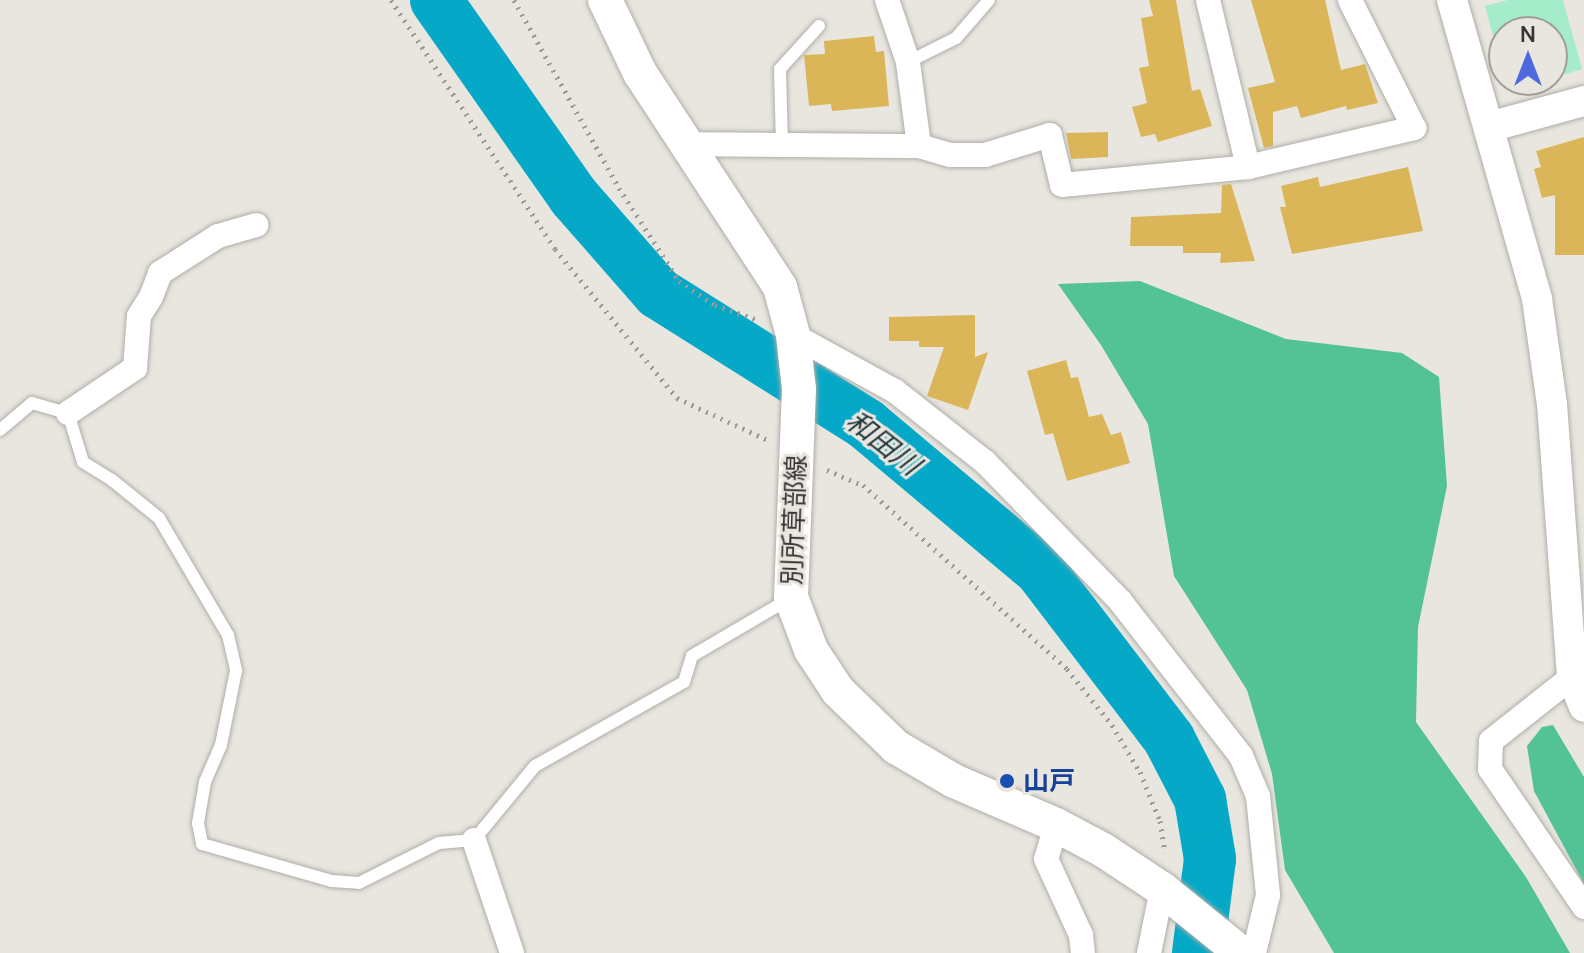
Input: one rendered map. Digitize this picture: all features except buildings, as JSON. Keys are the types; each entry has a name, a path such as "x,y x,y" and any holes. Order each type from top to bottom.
{"main road":[{"name":"別所草部線","path":"605,0 640,73 780,287 793,336 799,389 791,597 811,650 838,691 896,747 954,781 1056,825 1103,850 1167,893 1241,953"}],"street":[{"path":"887,0 908,62 919,146"},
{"path":"1208,0 1248,167"},
{"path":"684,144 919,146 951,155 985,155 1050,135 1062,185 1248,167 1414,128 1350,0"},
{"path":"1452,0 1537,299 1552,404 1572,677 1584,707"},
{"path":"1489,127 1584,101"},
{"path":"68,413 135,368 139,316 151,297 160,273 218,236 256,225"},
{"path":"793,336 895,391 985,462 1120,601 1241,756 1258,796 1268,895 1254,953"},
{"path":"1572,677 1491,741 1490,769 1584,907"},
{"path":"1056,825 1046,859 1081,935 1083,953"},
{"path":"474,840 512,953"},
{"path":"1149,953 1167,893"}],"lane":[{"path":"908,62 956,38 989,0"},
{"path":"782,146 780,69 819,26"},
{"path":"0,430 32,403 68,413 83,462 112,480 159,518 228,635 236,671 221,745 205,782 198,823 202,844 332,881 359,883 439,843 474,840 535,766 684,682 692,656 791,597"}],"path":[{"path":"514,0 619,188 679,281 715,305 769,323 793,336"}],"green space":[{"path":"1508,0 1563,0 1567,16 1488,17 1485,6"},
{"path":"1568,18 1582,69 1568,73"},
{"path":"1140,281 1286,339 1402,353 1439,377 1447,486 1418,627 1416,722 1526,877 1570,953 1334,953 1285,870 1272,774 1247,690 1174,576 1148,424 1101,345 1058,284"},
{"path":"1553,725 1584,777 1584,884 1534,791 1527,746 1542,727"}],"waterway":[{"name":"和田川","path":"436,0 574,197 658,293 866,424 1040,570 1169,739 1200,799 1210,859 1198,953"}],"place":[{"name":"山戸","path":"1007,781"}]}
